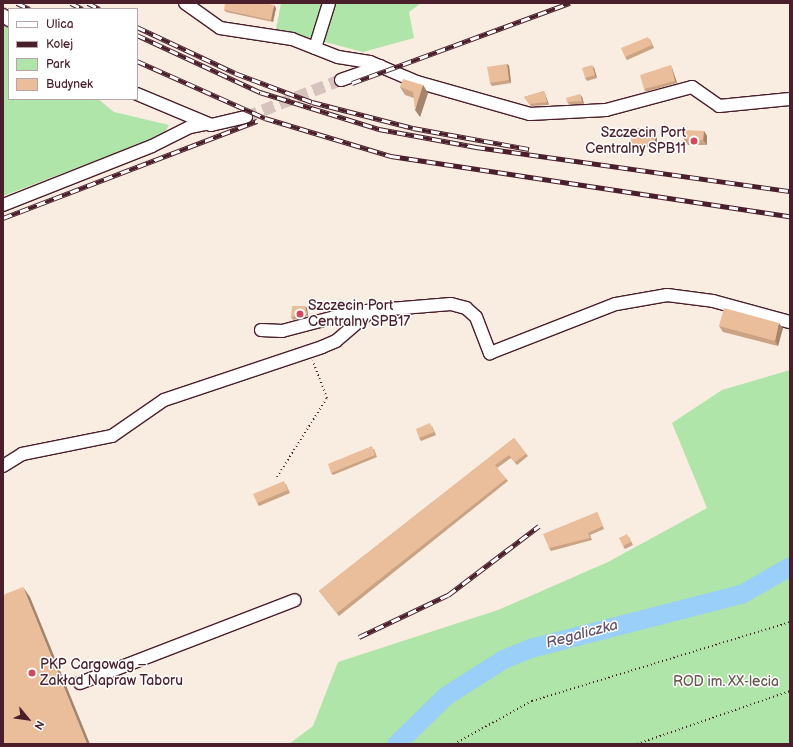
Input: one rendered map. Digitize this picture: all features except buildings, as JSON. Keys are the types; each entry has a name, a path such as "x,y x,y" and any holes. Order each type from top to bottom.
{"lane":[{"path":"185,3 220,28 282,37 338,57 381,66 417,82 541,116 606,110 692,87 719,106 790,99"},
{"path":"315,48 329,3"},
{"path":"341,80 381,66"},
{"path":"138,94 205,124"},
{"path":"3,205 152,146 190,127 205,124 224,125 246,117"},
{"path":"261,330 282,331 323,318 412,305 462,306 476,317 490,353 616,304 655,296 702,299 790,322"},
{"path":"3,466 22,454 112,436 164,400 231,375 310,352 336,341 372,310"},
{"path":"80,683 295,600"}],"path":[{"path":"277,477 327,398 310,352"},
{"path":"454,744 532,701 790,622"},
{"path":"636,744 790,691"}],"green space":[{"path":"281,3 421,3 409,12 414,38 363,52 276,29"},
{"path":"3,21 8,24 8,100 99,100 114,112 169,125 163,135 3,196"},
{"name":"ROD im. XX-lecia","path":"790,370 790,744 289,744 313,726 338,662 498,610 608,562 707,508 672,423 722,390"}],"waterway":[{"name":"Regaliczka","path":"396,744 445,696 503,659 530,648 741,594 790,566"}],"tunnel":[{"path":"246,117 341,80"}],"railway":[{"path":"17,3 28,8"},
{"path":"71,3 81,8"},
{"path":"88,3 98,8"},
{"path":"352,83 570,3"},
{"path":"138,27 235,73 312,102 413,128 529,149"},
{"path":"138,35 260,92 379,129 476,147 790,191"},
{"path":"138,61 265,118 391,156 790,216"},
{"path":"3,218 257,121"},
{"path":"359,637 448,595 539,526"}],"place":[{"name":"Szczecin Port Centralny SPB11","path":"694,141"},
{"name":"Szczecin Port Centralny SPB17","path":"300,314"},
{"name":"PKP Cargowag – Zakład Napraw Taboru","path":"32,673"}]}
